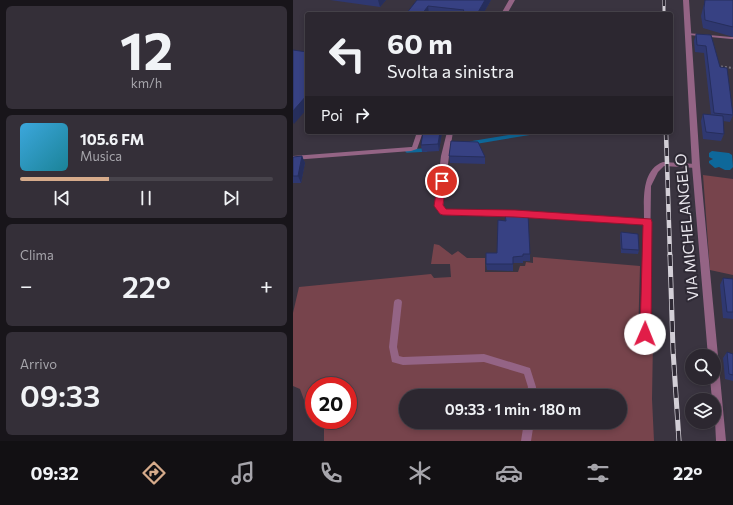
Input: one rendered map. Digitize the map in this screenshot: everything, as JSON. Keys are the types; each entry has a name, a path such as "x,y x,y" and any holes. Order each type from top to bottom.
{"street":[{"path":"506,12 512,0"},
{"name":"VIA MICHELANGELO","path":"686,0 696,166 712,349"},
{"path":"443,212 439,206 445,156 450,134"},
{"path":"716,385 721,441"}],"lane":[{"path":"689,34 731,38"},
{"path":"293,158 411,150 415,148 420,134"},
{"path":"645,334 649,186 653,174 659,166 663,164 696,166"},
{"path":"443,212 515,214 648,222"},
{"path":"398,302 393,347 395,359 403,361 484,358 527,371 532,389"},
{"path":"526,441 528,429"}],"path":[{"path":"712,65 733,68"}],"shaded area":[{"path":"703,175 733,179 733,275 710,270"},
{"path":"434,244 439,245 452,255 458,251 467,258 485,258 485,272 518,272 520,266 525,266 526,262 533,263 533,257 640,266 638,337 653,340 652,399 654,441 324,441 324,429 357,429 357,377 305,377 305,403 300,389 293,386 293,313 299,287 431,274 434,278 451,277 450,264 431,264"}],"water":[{"path":"712,151 729,153 732,155 733,167 730,170 725,170 719,167 715,168 709,163 709,161 713,159 709,157 709,153"}],"building":[{"path":"417,0 485,0 478,12 462,12 464,10 428,6 424,12 408,12"},
{"path":"705,0 733,0 733,27 705,20"},
{"path":"696,34 711,35 720,67 727,68 733,115 714,113 706,46 697,45"},
{"path":"293,50 305,52 305,97 293,111"},
{"path":"703,114 723,116 724,134 706,132"},
{"path":"423,134 440,134 438,144 421,145"},
{"path":"451,141 478,142 485,157 449,156"},
{"path":"302,156 298,176 293,176 293,157"},
{"path":"505,214 528,214 530,254 523,254 523,256 513,257 513,264 486,264 486,253 497,253 498,220 506,221"},
{"path":"621,232 638,234 639,250 622,249"},
{"path":"723,278 733,279 733,312 727,312"},
{"path":"727,352 733,354 733,375 729,374"}],"waterway":[{"path":"471,143 525,134"},
{"path":"407,151 426,150"}],"railway":[{"path":"664,0 664,12"},
{"path":"666,134 670,256"},
{"path":"670,255 673,350 679,441"}],"route":[{"path":"442,181 439,206 443,212 515,214 648,222 645,334"}]}
